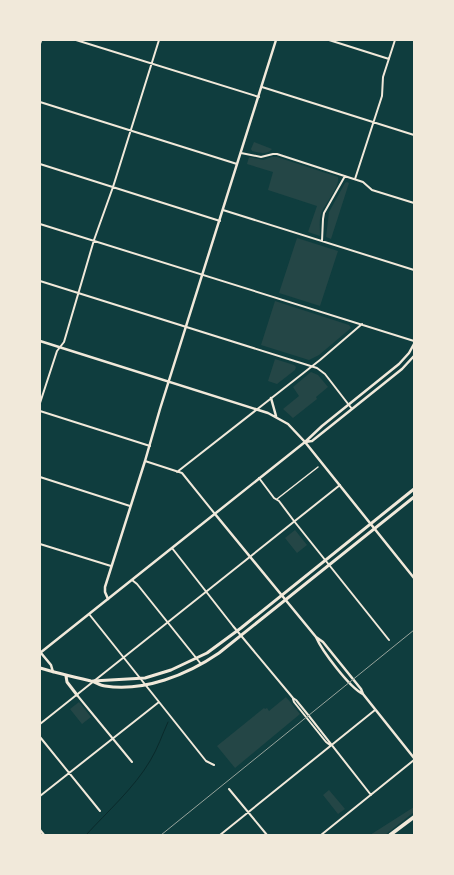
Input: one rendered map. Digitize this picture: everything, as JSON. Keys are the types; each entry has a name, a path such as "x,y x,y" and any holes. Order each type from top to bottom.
{"highway":[{"path":"390,835 414,817"}],"main road":[{"path":"40,44 41,40"},
{"path":"108,599 105,592 105,587 111,566 150,446 276,40"},
{"path":"40,341 170,381 276,417 293,428 414,578"},
{"path":"54,672 51,665 40,653 305,442 309,437 399,364 409,353 414,343"},
{"path":"305,442 312,441 402,369 414,356"},
{"path":"271,398 276,417"},
{"path":"93,682 140,679 171,670 197,659 237,631 414,489"},
{"path":"40,668 104,686 132,686 171,678 201,664 219,653 414,497"},
{"path":"215,514 316,637 323,642 414,759"},
{"path":"316,637 319,645 350,683 358,692 363,694"},
{"path":"66,676 67,682 77,695"},
{"path":"40,830 44,835"}],"street":[{"path":"76,40 259,97"},
{"path":"40,403 57,351 64,342 80,292 94,240 113,187 159,40"},
{"path":"329,40 389,59"},
{"path":"355,179 382,96 382,83 395,40"},
{"path":"262,87 414,134"},
{"path":"40,102 238,164"},
{"path":"241,153 261,157 277,154 355,179 363,182 372,190 414,203"},
{"path":"40,164 220,221"},
{"path":"322,241 322,219 324,213 345,176"},
{"path":"223,210 414,270"},
{"path":"40,224 362,324 414,343"},
{"path":"40,280 317,368 324,374 352,409"},
{"path":"177,472 359,328 362,324"},
{"path":"40,411 150,446"},
{"path":"145,461 183,474 215,514"},
{"path":"276,499 318,466"},
{"path":"40,477 130,506"},
{"path":"259,478 389,640"},
{"path":"40,724 340,485"},
{"path":"40,544 111,566"},
{"path":"172,548 237,631 242,635 293,698 294,702 321,736 331,745 371,795"},
{"path":"132,580 138,584 201,664"},
{"path":"89,614 206,761 214,765"},
{"path":"77,695 132,762"},
{"path":"40,796 159,702"},
{"path":"220,835 375,710"},
{"path":"40,736 100,812"},
{"path":"321,835 414,759"},
{"path":"229,789 267,835"}],"shaded area":[{"path":"254,142 272,149 265,153 252,151 251,149"},
{"path":"249,157 263,160 277,157 338,177 335,190 321,214 320,236 308,232 317,206 268,190 273,172 247,164"},
{"path":"345,183 349,183 331,239 326,237 329,212"},
{"path":"297,238 338,251 320,306 279,293"},
{"path":"275,301 349,325 351,328 319,355 309,360 261,345"},
{"path":"275,359 296,367 295,370 277,384 268,381"},
{"path":"311,372 318,375 328,387 316,397 317,399 293,418 283,409 299,396 293,387"},
{"path":"295,530 307,545 297,553 285,538"},
{"path":"286,697 300,714 235,768 217,746 264,708 267,708 269,711"},
{"path":"79,702 91,717 82,724 70,709"},
{"path":"329,790 345,809 338,814 323,795"},
{"path":"414,807 414,812 385,835 370,835"}],"waterway":[{"path":"86,835 129,790 144,771 168,722"}],"railway":[{"path":"161,835 414,630"}]}
